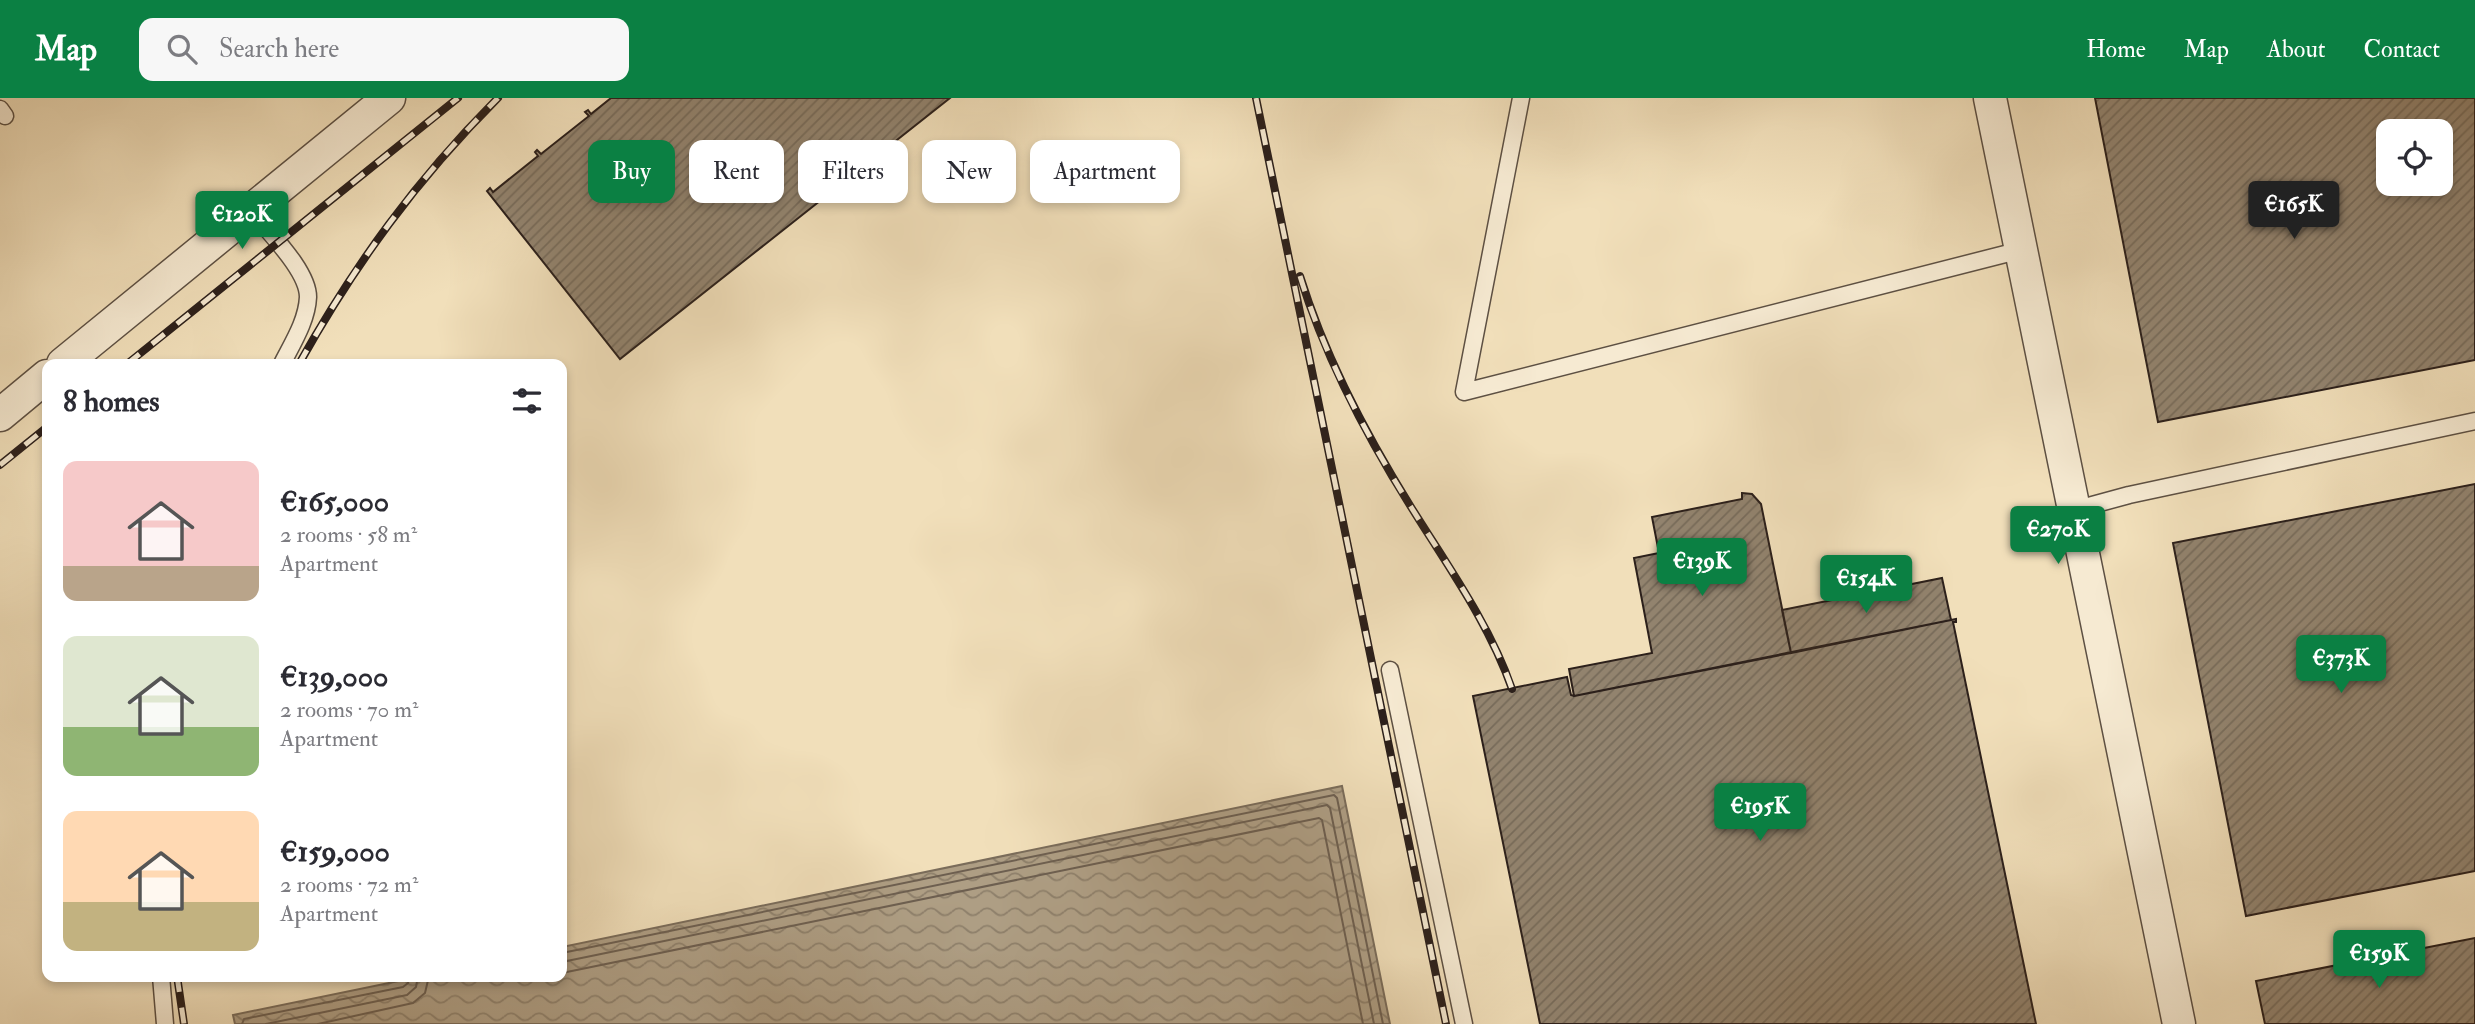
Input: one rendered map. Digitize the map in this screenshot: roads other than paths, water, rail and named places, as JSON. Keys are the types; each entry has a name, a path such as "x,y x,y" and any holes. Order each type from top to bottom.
{"street":[{"path":"68,359 389,98"},
{"path":"1990,98 2179,1024"},
{"path":"0,415 42,380"}],"lane":[{"path":"1521,98 1464,393 2021,250"},
{"path":"251,211 300,271 308,296 302,323 284,359"},
{"path":"2074,510 2129,495 2475,421"},
{"path":"1390,670 1464,1024"},
{"path":"162,982 165,1024"}],"water":[{"path":"1342,786 1390,1024 235,1024 233,1015 394,982 567,982 567,946"}],"railway":[{"path":"133,359 458,98"},
{"path":"302,359 342,292 389,224 414,191 498,98"},
{"path":"1256,98 1446,1024"},
{"path":"1300,276 1334,366 1363,424 1492,641 1512,689"},
{"path":"0,465 42,431"},
{"path":"178,982 184,1024"}]}
